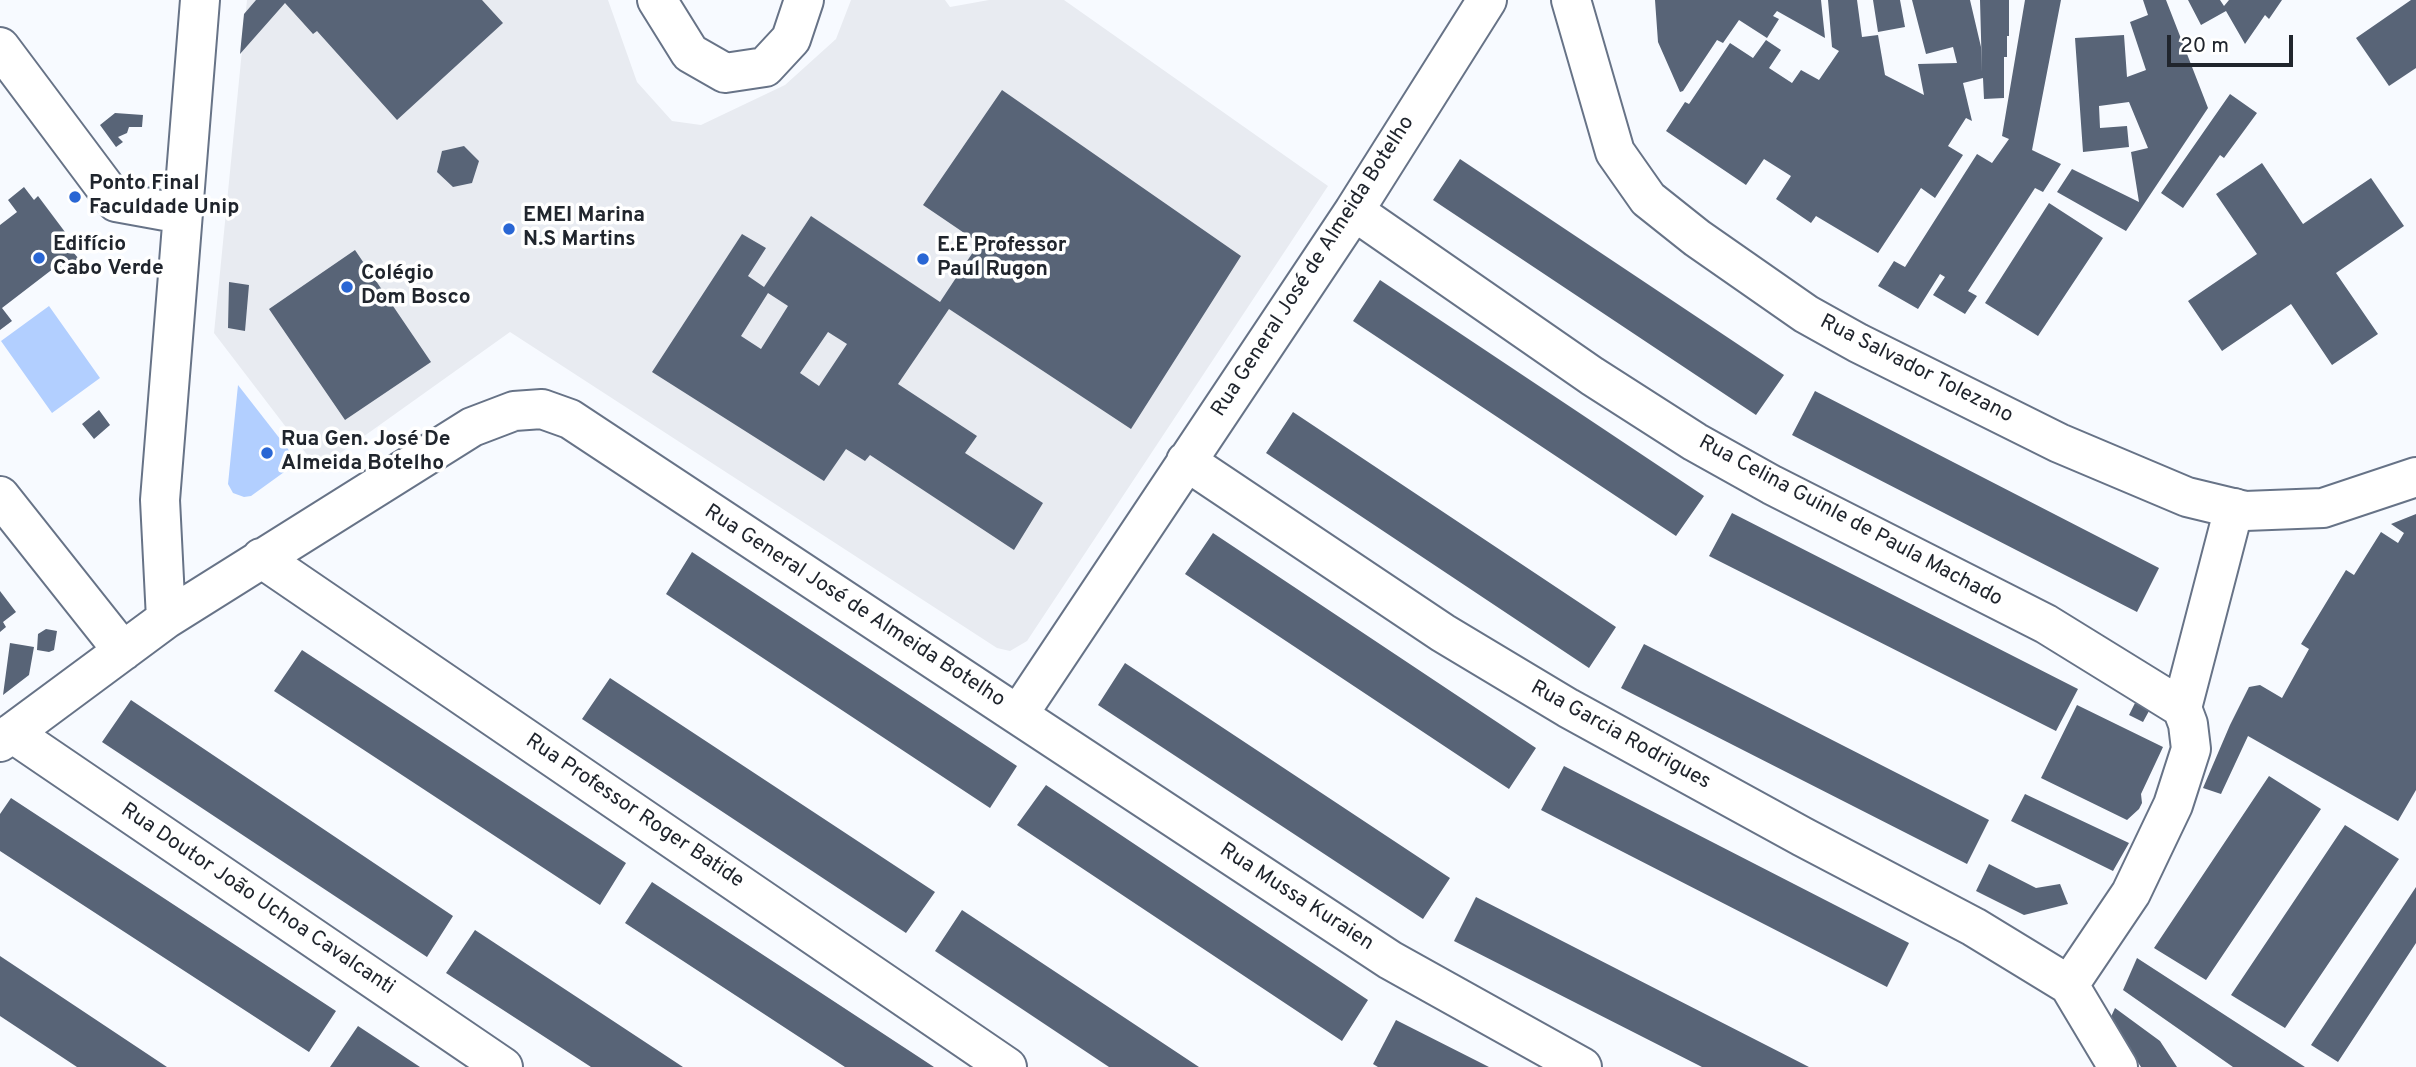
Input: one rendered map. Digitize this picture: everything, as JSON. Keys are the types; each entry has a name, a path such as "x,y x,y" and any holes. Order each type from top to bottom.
{"street":[{"path":"166,619 160,500 200,0"},
{"path":"656,0 690,53 725,73 765,68 791,39 804,0"},
{"name":"Rua General José de Almeida Botelho","path":"6,737 166,619 472,427 514,411 542,409 570,419 1018,715 1354,211 1487,0"},
{"name":"Rua Salvador Tolezano","path":"1571,0 1615,152 1648,199 1697,238 1806,314 1858,343 2107,464 2187,497 2245,511 2323,508 2416,477"},
{"path":"0,47 116,202 182,214"},
{"name":"Rua Celina Guinle de Paula Machado","path":"1354,211 1591,376 1695,442 1772,485 2046,624 2182,708"},
{"name":"Rua Garcia Rodrigues","path":"1186,461 1443,634 1568,708 1974,927 2069,985"},
{"path":"0,496 123,651"},
{"path":"2118,1067 2069,985 2131,893 2173,805 2191,749 2188,724 2182,708 2234,508"},
{"name":"Rua Professor Roger Batide","path":"261,558 1007,1067"},
{"name":"Rua Mussa Kuraien","path":"1018,715 1390,960 1582,1067"},
{"name":"Rua Doutor João Uchoa Cavalcanti","path":"6,737 503,1067"}],"shaded area":[{"name":"E.E Professor Paul Rugon","path":"247,0 608,0 637,82 672,121 701,125 785,85 836,39 851,0 945,0 950,7 989,0 1064,0 1328,186 1027,641 1010,651 997,648 510,332 318,469 214,333"},
{"path":"49,306 100,378 52,413 1,341"},
{"path":"238,385 298,462 251,496 244,497 233,493 228,484"}],"building":[{"path":"256,0 482,0 503,23 397,120 317,31 313,34 285,3 240,54 244,14"},
{"path":"1655,0 1821,0 1825,38 1777,11 1773,16 1779,19 1767,38 1739,20 1723,43 1717,40 1680,92 1658,42"},
{"path":"1828,0 1857,0 1862,37 1878,35 1885,75 1924,95 1918,64 1957,63 1953,47 1926,54 1912,0 1970,0 1981,47 1982,73 1980,0 2009,0 2004,98 1984,99 1983,78 1963,83 1972,121 1966,118 1948,146 1963,155 1935,198 1921,188 1878,253 1816,216 1811,223 1776,199 1791,176 1764,159 1746,185 1666,131 1685,102 1689,104 1730,43 1753,58 1766,40 1781,50 1769,68 1792,83 1801,70 1819,80 1839,51 1832,47"},
{"path":"1873,0 1900,0 1905,27 1878,32"},
{"path":"2025,0 2061,0 2032,150 2061,164 2043,192 2035,188 1968,291 1977,296 1965,314 1933,295 1945,277 1940,274 1918,309 1878,286 1894,261 1905,267 1977,154 1992,163 2009,139 2002,136"},
{"path":"2143,0 2166,0 2208,108 2126,231 2057,192 2072,169 2139,202 2131,152 2148,148 2129,102 2099,106 2100,128 2127,126 2129,147 2083,152 2075,38 2124,35 2127,77 2146,70 2130,22 2148,15"},
{"path":"2188,0 2220,0 2224,6 2229,0 2282,0 2269,19 2265,15 2245,44 2226,11 2201,25"},
{"path":"2411,0 2416,0 2416,68 2389,86 2356,38"},
{"path":"1002,90 1241,256 1131,429 949,309 898,384 977,436 965,453 1043,503 1014,550 870,455 865,461 846,449 824,481 652,372 742,234 766,248 748,276 764,287 811,216 940,302 979,243 923,205","holes":["768,293 788,306 761,349 741,336","828,332 847,344 819,386 800,373"]},
{"path":"2230,94 2257,113 2224,158 2220,155 2183,208 2161,193"},
{"path":"115,113 143,115 142,127 129,127 127,133 118,137 123,142 116,147 100,125"},
{"path":"464,146 479,161 472,183 453,187 437,172 442,151"},
{"path":"1460,159 1784,375 1756,415 1433,200"},
{"path":"2262,163 2303,224 2371,178 2404,226 2336,273 2378,334 2332,365 2291,304 2222,351 2188,301 2257,254 2216,194"},
{"name":"Edifício Cabo Verde","path":"24,187 34,200 38,196 77,248 73,252 84,265 68,276 58,265 2,308 12,321 0,330 0,225 17,212 8,200"},
{"path":"2049,203 2103,238 2038,336 1985,303"},
{"path":"355,250 431,362 345,420 269,309"},
{"path":"1380,280 1704,496 1676,536 1353,321"},
{"path":"229,282 249,285 245,331 228,328"},
{"path":"1815,391 2159,568 2137,612 1792,435"},
{"path":"99,410 110,425 94,439 82,424"},
{"path":"1293,412 1616,627 1589,668 1266,453"},
{"path":"1732,513 2078,689 2056,731 1709,556"},
{"path":"2416,514 2416,790 2398,821 2248,736 2221,794 2203,788 2249,687 2260,685 2282,698 2309,649 2301,644 2346,570 2354,575 2381,532 2398,543 2404,533 2391,524"},
{"path":"1213,533 1536,748 1509,789 1185,574"},
{"path":"692,552 1017,766 990,808 666,594"},
{"path":"0,591 16,612 3,622 6,627 0,632"},
{"path":"46,629 57,631 54,650 49,652 37,650 38,634"},
{"path":"10,643 34,647 29,675 3,695"},
{"path":"1644,644 1989,820 1967,864 1621,688"},
{"path":"302,650 626,863 600,905 274,691"},
{"path":"1125,663 1450,878 1423,919 1098,705"},
{"path":"610,678 935,892 906,933 582,719"},
{"path":"131,700 453,916 427,957 102,742"},
{"path":"2135,703 2149,711 2143,722 2129,715"},
{"path":"2077,705 2163,747 2141,794 2142,803 2127,820 2041,778"},
{"path":"1564,766 1909,943 1887,987 1541,810"},
{"path":"2269,776 2321,809 2206,980 2154,948"},
{"path":"1046,785 1368,1000 1342,1041 1017,825"},
{"path":"2025,794 2129,843 2113,871 2011,821"},
{"path":"11,798 336,1011 309,1052 0,851 0,814"},
{"path":"2345,825 2399,859 2285,1028 2231,995"},
{"path":"1989,864 2036,888 2060,884 2068,904 2024,915 1976,891"},
{"path":"652,882 934,1067 845,1067 625,923"},
{"path":"2416,887 2416,943 2338,1062 2311,1045"},
{"path":"1476,897 1809,1067 1702,1067 1454,941"},
{"path":"962,910 1199,1067 1109,1067 935,951"},
{"path":"475,930 683,1067 591,1067 446,973"},
{"path":"0,956 167,1067 77,1067 0,1016"},
{"path":"2137,958 2305,1067 2233,1067 2123,990"},
{"path":"2115,1008 2160,1041 2177,1067 2141,1067 2110,1019"},
{"path":"1396,1020 1489,1067 1378,1067 1373,1064"},
{"path":"358,1026 420,1067 330,1067"}],"place":[{"name":"Ponto Final Faculdade Unip","path":"75,197"},
{"name":"EMEI Marina N.S Martins","path":"509,229"},
{"name":"Edifício Cabo Verde","path":"39,258"},
{"name":"E.E Professor Paul Rugon","path":"923,259"},
{"name":"Colégio Dom Bosco","path":"347,287"},
{"name":"Rua Gen. José De Almeida Botelho","path":"267,453"}]}
